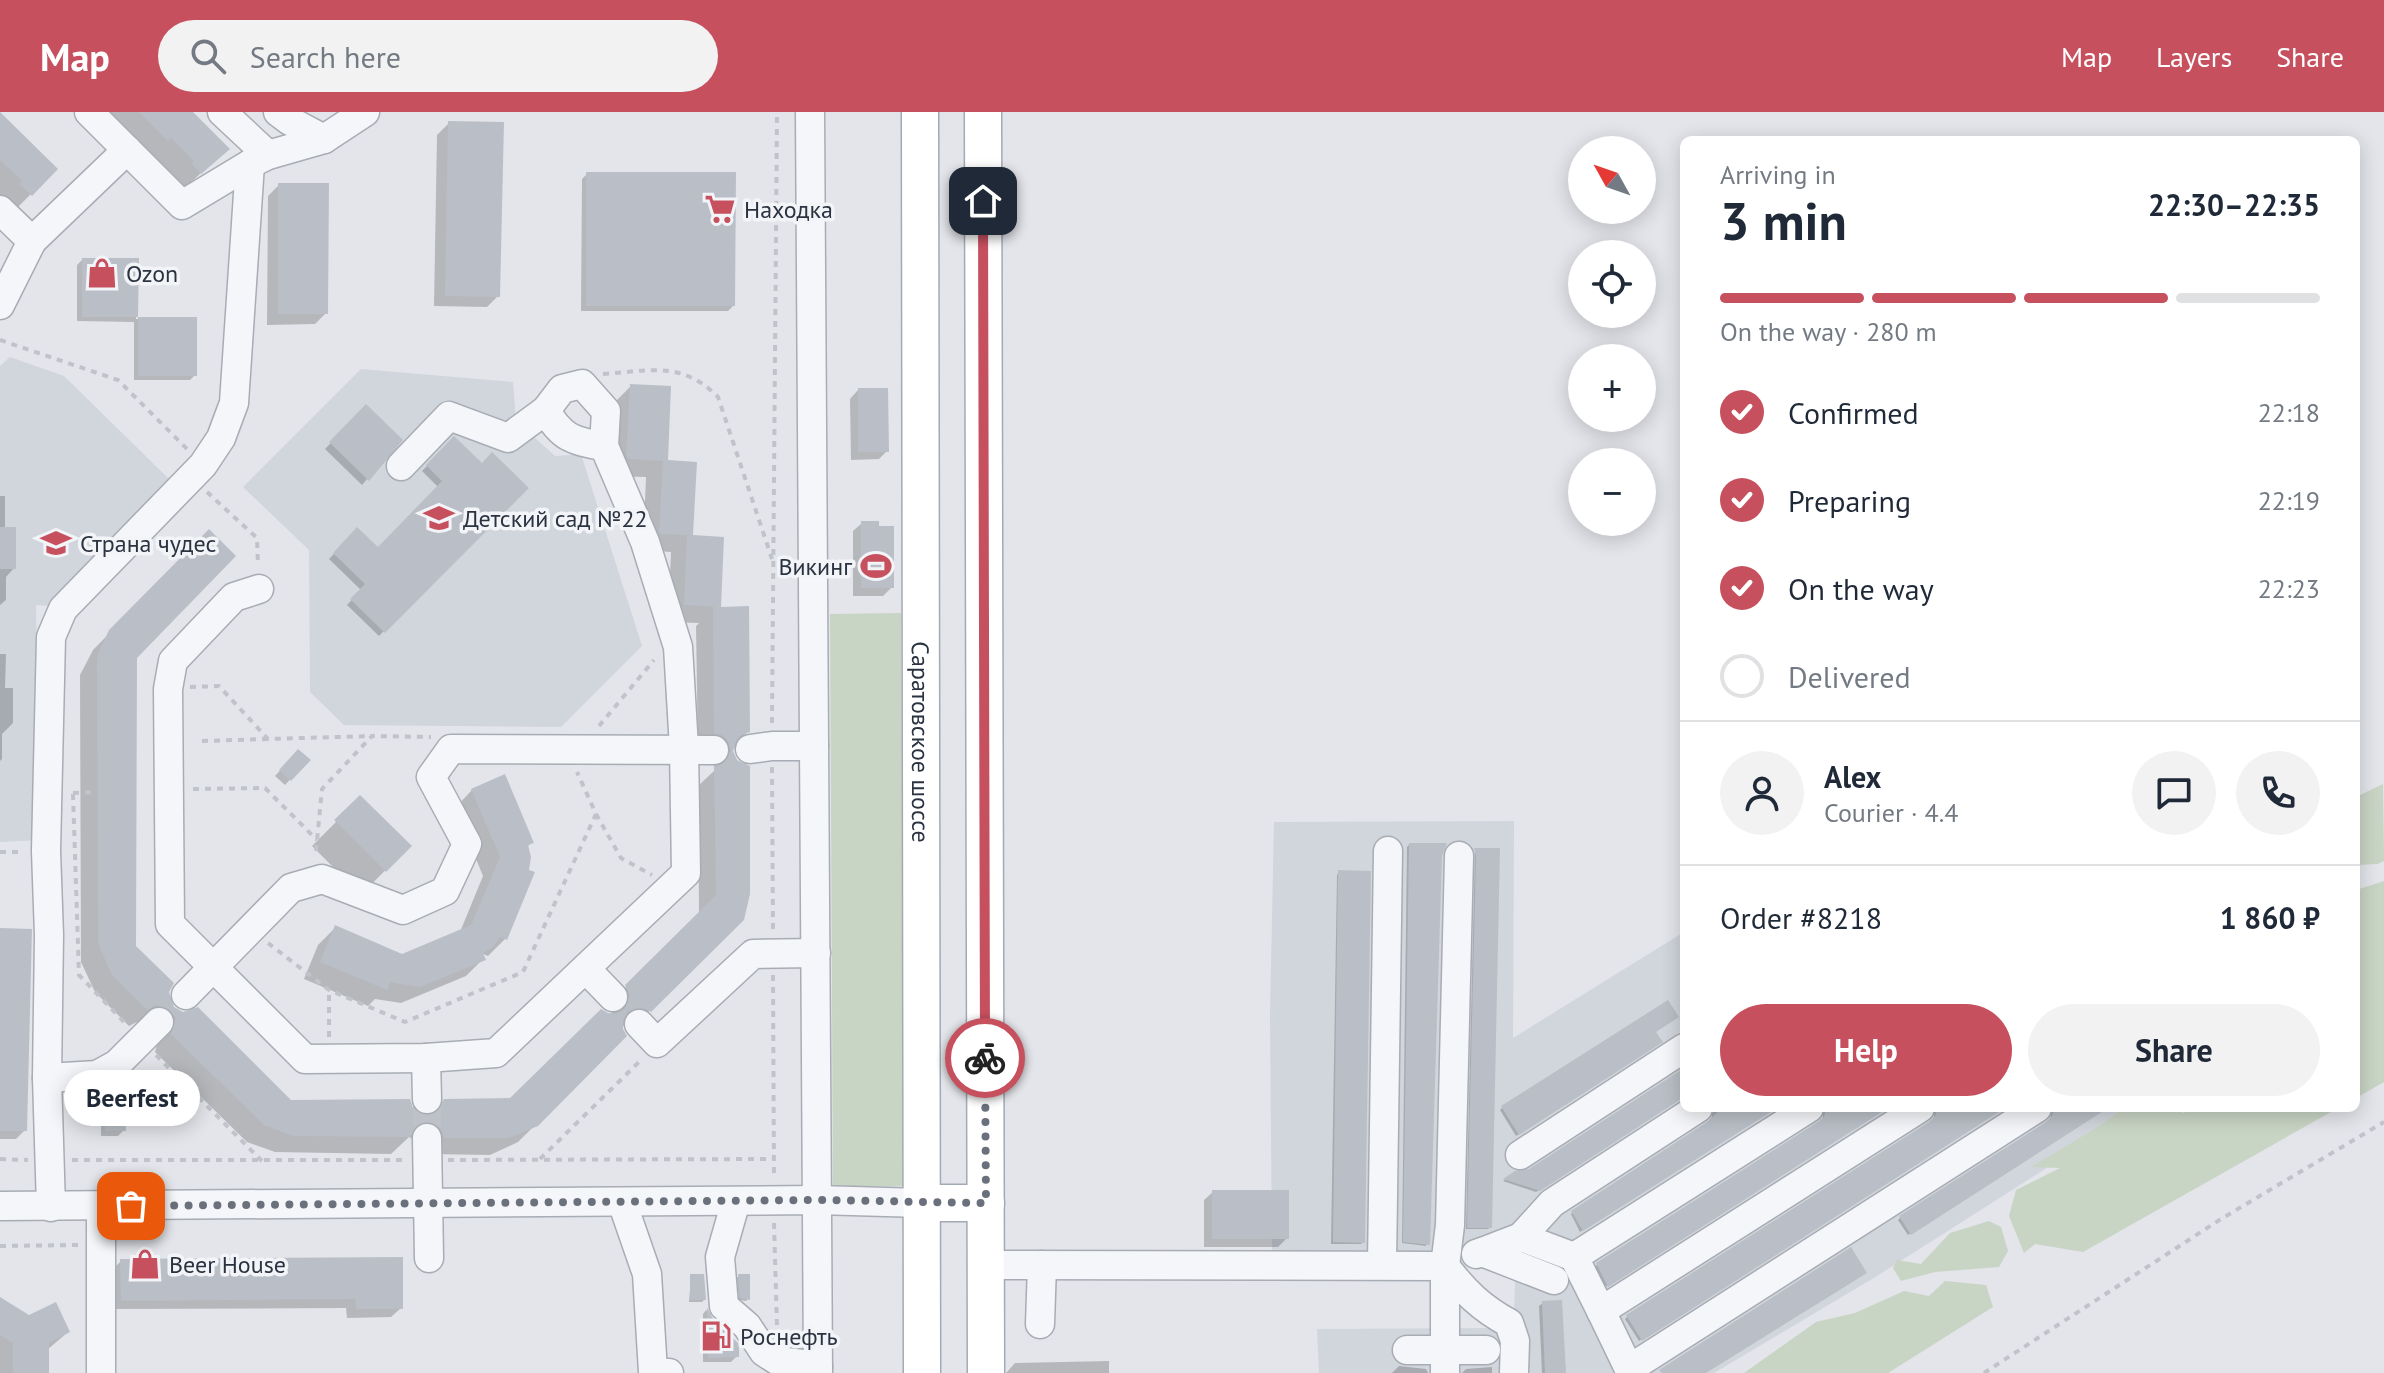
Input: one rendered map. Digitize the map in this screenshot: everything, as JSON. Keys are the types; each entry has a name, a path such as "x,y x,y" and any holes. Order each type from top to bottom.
{"main road":[{"name":"Саратовское шоссе","path":"920,112 922,1373"},
{"path":"983,112 986,1373"},
{"path":"921,1203 986,1203"}],"street":[{"path":"89,112 182,205 259,159 324,139 365,112"},
{"path":"51,1207 46,851 51,637 63,609 205,478 234,403 259,159 222,112"},
{"path":"278,112 324,139"},
{"path":"736,1201 720,1257 724,1306 747,1326 764,1352 778,1361 818,1370 810,112"},
{"path":"0,305 32,241 127,150"},
{"path":"0,210 32,241"},
{"path":"259,589 234,597 173,661 168,689 170,924 305,1059 426,1058 496,1053 686,873 684,748 678,647 645,542 604,446 606,411 582,384 562,389 546,410 508,438 449,416 401,466"},
{"path":"546,410 556,429 579,443 604,446"},
{"path":"750,749 814,746"},
{"path":"186,995 291,888 322,879 403,910 445,891 467,844 431,777 451,749 714,750"},
{"path":"1382,1265 1388,851"},
{"path":"1445,1361 1445,1266 1450,1225 1459,856"},
{"path":"648,1034 753,954 816,953"},
{"path":"586,969 613,997"},
{"path":"47,1078 97,1075 117,1064 150,1031"},
{"path":"1520,1155 1680,1051"},
{"path":"426,1058 427,1099"},
{"path":"986,1265 1042,1265 1144,1256 1445,1266 1521,1237 1552,1203 1692,1112"},
{"path":"1574,1257 1803,1112"},
{"path":"1601,1311 1914,1112"},
{"path":"1521,1237 1574,1257 1629,1369 2031,1112"},
{"path":"427,1138 429,1258"},
{"path":"0,1206 817,1200 921,1203"},
{"path":"622,1202 647,1274 653,1372 669,1373"},
{"path":"101,1206 101,1373"},
{"path":"1482,1252 1554,1280"},
{"path":"1040,1324 1042,1265"},
{"path":"1445,1266 1467,1295 1509,1323 1515,1341 1514,1373"},
{"path":"1407,1350 1445,1361 1486,1350"}],"path":[{"path":"0,340 118,380 257,538 259,589"},
{"path":"582,384 594,374 673,370 703,382 718,397 774,565"},
{"path":"599,726 674,636"},
{"path":"168,689 219,686 268,739"},
{"path":"316,851 322,789 372,736"},
{"path":"202,741 436,737"},
{"path":"567,749 596,814 621,858 672,886"},
{"path":"168,789 265,788 317,840"},
{"path":"97,792 73,793 79,975 150,1031 262,1161"},
{"path":"250,930 329,990 405,1022 523,972 596,814"},
{"path":"329,990 329,1059"},
{"path":"540,1159 648,1034"},
{"path":"1984,1373 2221,1219 2384,1122"},
{"path":"0,1246 101,1245"}],"shaded area":[{"name":"Страна чудес","path":"10,357 64,376 170,480 52,606 36,605 39,840 0,842 0,366"},
{"name":"Детский сад №22","path":"361,369 513,382 516,421 555,456 581,454 642,646 561,727 344,725 310,692 309,550 243,487"},
{"path":"1514,821 1513,1038 1680,934 1680,1112 2135,1112 1877,1276 1714,1373 1512,1373 1516,1256 1272,1251 1270,1015 1274,822"},
{"path":"1504,1328 1503,1373 1319,1373 1317,1329"}],"green space":[{"path":"901,613 904,1186 833,1187 830,614"},
{"path":"2383,784 2384,861 2378,864 2360,865 2360,795"},
{"path":"2384,881 2384,1082 2360,1096 2360,889"},
{"path":"2118,1112 2331,1112 2083,1252 2035,1244 2024,1253 2009,1216 2016,1190 2060,1168 2031,1167"},
{"path":"1989,1221 2001,1227 2008,1251 1999,1267 1935,1272 1901,1281 1893,1268 1897,1260 1921,1264 1950,1233"},
{"path":"1945,1281 1986,1285 1993,1307 1888,1373 1744,1373 1816,1322 1855,1313 1904,1291 1929,1296"}],"building":[{"path":"0,112 58,169 32,196 19,184 22,181 0,160"},
{"path":"139,112 193,112 230,149 201,174 191,163 194,161 171,138 168,141"},
{"path":"448,121 504,122 500,297 445,296"},
{"path":"586,172 736,172 735,306 586,306"},
{"path":"278,183 329,183 328,314 278,314"},
{"path":"82,258 139,258 138,317 82,317"},
{"path":"138,317 197,317 197,376 138,376"},
{"path":"630,384 671,386 668,460 697,462 693,535 724,537 721,607 749,606 750,732 739,736 733,751 737,760 750,766 750,894 744,920 651,1012 643,1008 628,1011 623,1020 627,1036 538,1126 509,1138 444,1138 441,1129 428,1121 418,1124 410,1137 293,1136 264,1125 171,1034 176,1018 170,1010 155,1005 147,1010 112,975 98,944 97,656 109,630 209,529 236,556 137,658 136,946 174,983 169,992 174,1007 183,1012 198,1007 291,1100 410,1099 413,1108 427,1116 436,1113 444,1099 510,1098 601,1009 616,1014 625,1009 630,994 625,985 716,895 714,767 723,764 731,751 728,741 714,733 713,607 718,607 684,605 687,535 659,532 663,461 628,459 626,455"},
{"path":"858,388 888,388 889,452 858,452"},
{"path":"366,404 403,440 369,481 329,442"},
{"path":"454,436 482,463 492,452 529,488 385,633 350,599 365,584 333,553 357,527 378,547 442,481 426,465"},
{"path":"861,521 879,521 879,526 894,526 894,588 861,588"},
{"path":"0,527 16,527 16,569 0,569"},
{"path":"298,749 311,760 291,781 279,770"},
{"path":"505,774 534,843 528,845 531,857 529,870 535,872 507,940 500,937 493,947 483,953 486,960 420,987 390,982 387,990 320,962 335,925 402,954 471,925 500,857 471,789"},
{"path":"360,795 412,846 386,872 334,820"},
{"path":"1409,843 1447,843 1442,856 1430,1245 1403,1242"},
{"path":"1474,848 1500,848 1492,1228 1467,1228"},
{"path":"1338,870 1371,871 1365,1243 1333,1242"},
{"path":"0,928 32,929 27,1131 0,1131"},
{"path":"1668,1000 1679,1017 1656,1032 1663,1042 1519,1135 1501,1106"},
{"path":"1680,1071 1680,1100 1540,1191 1503,1179 1515,1171 1529,1169"},
{"path":"105,1103 125,1103 126,1131 105,1131"},
{"path":"1718,1112 1771,1112 1583,1231 1571,1211"},
{"path":"1825,1112 1882,1112 1608,1287 1596,1263 1824,1117"},
{"path":"1936,1112 1999,1112 1642,1341 1626,1315 1935,1116"},
{"path":"2053,1112 2102,1112 1911,1235 1899,1216 2052,1116"},
{"path":"1212,1190 1289,1190 1289,1239 1212,1239"},
{"path":"1851,1247 1867,1273 1706,1373 1662,1373 1659,1370"},
{"path":"403,1257 403,1309 356,1309 355,1299 121,1301 120,1259"},
{"path":"690,1274 704,1274 706,1300 690,1300"},
{"path":"738,1274 750,1274 750,1300 740,1298"},
{"path":"0,1297 29,1315 56,1302 70,1332 49,1343 49,1373 13,1373 13,1343 0,1335"},
{"path":"1562,1300 1566,1373 1545,1373 1542,1301"},
{"path":"707,1307 713,1319 739,1344 739,1357 708,1358"}],"tunnel":[{"path":"427,1099 427,1138"}],"way so far":[{"path":"131,1206 817,1200 986,1203 985,1058"}],"place":[{"name":"Находка","path":"720,209"},
{"name":"Ozon","path":"102,273"},
{"name":"Детский сад №22","path":"439,518"},
{"name":"Страна чудес","path":"56,543"},
{"name":"Викинг","path":"876,566"},
{"name":"Beerfest","path":"131,1206"},
{"name":"Beer House","path":"145,1264"},
{"name":"Роснефть","path":"716,1336"}],"route":[{"path":"983,201 985,1058"}]}
